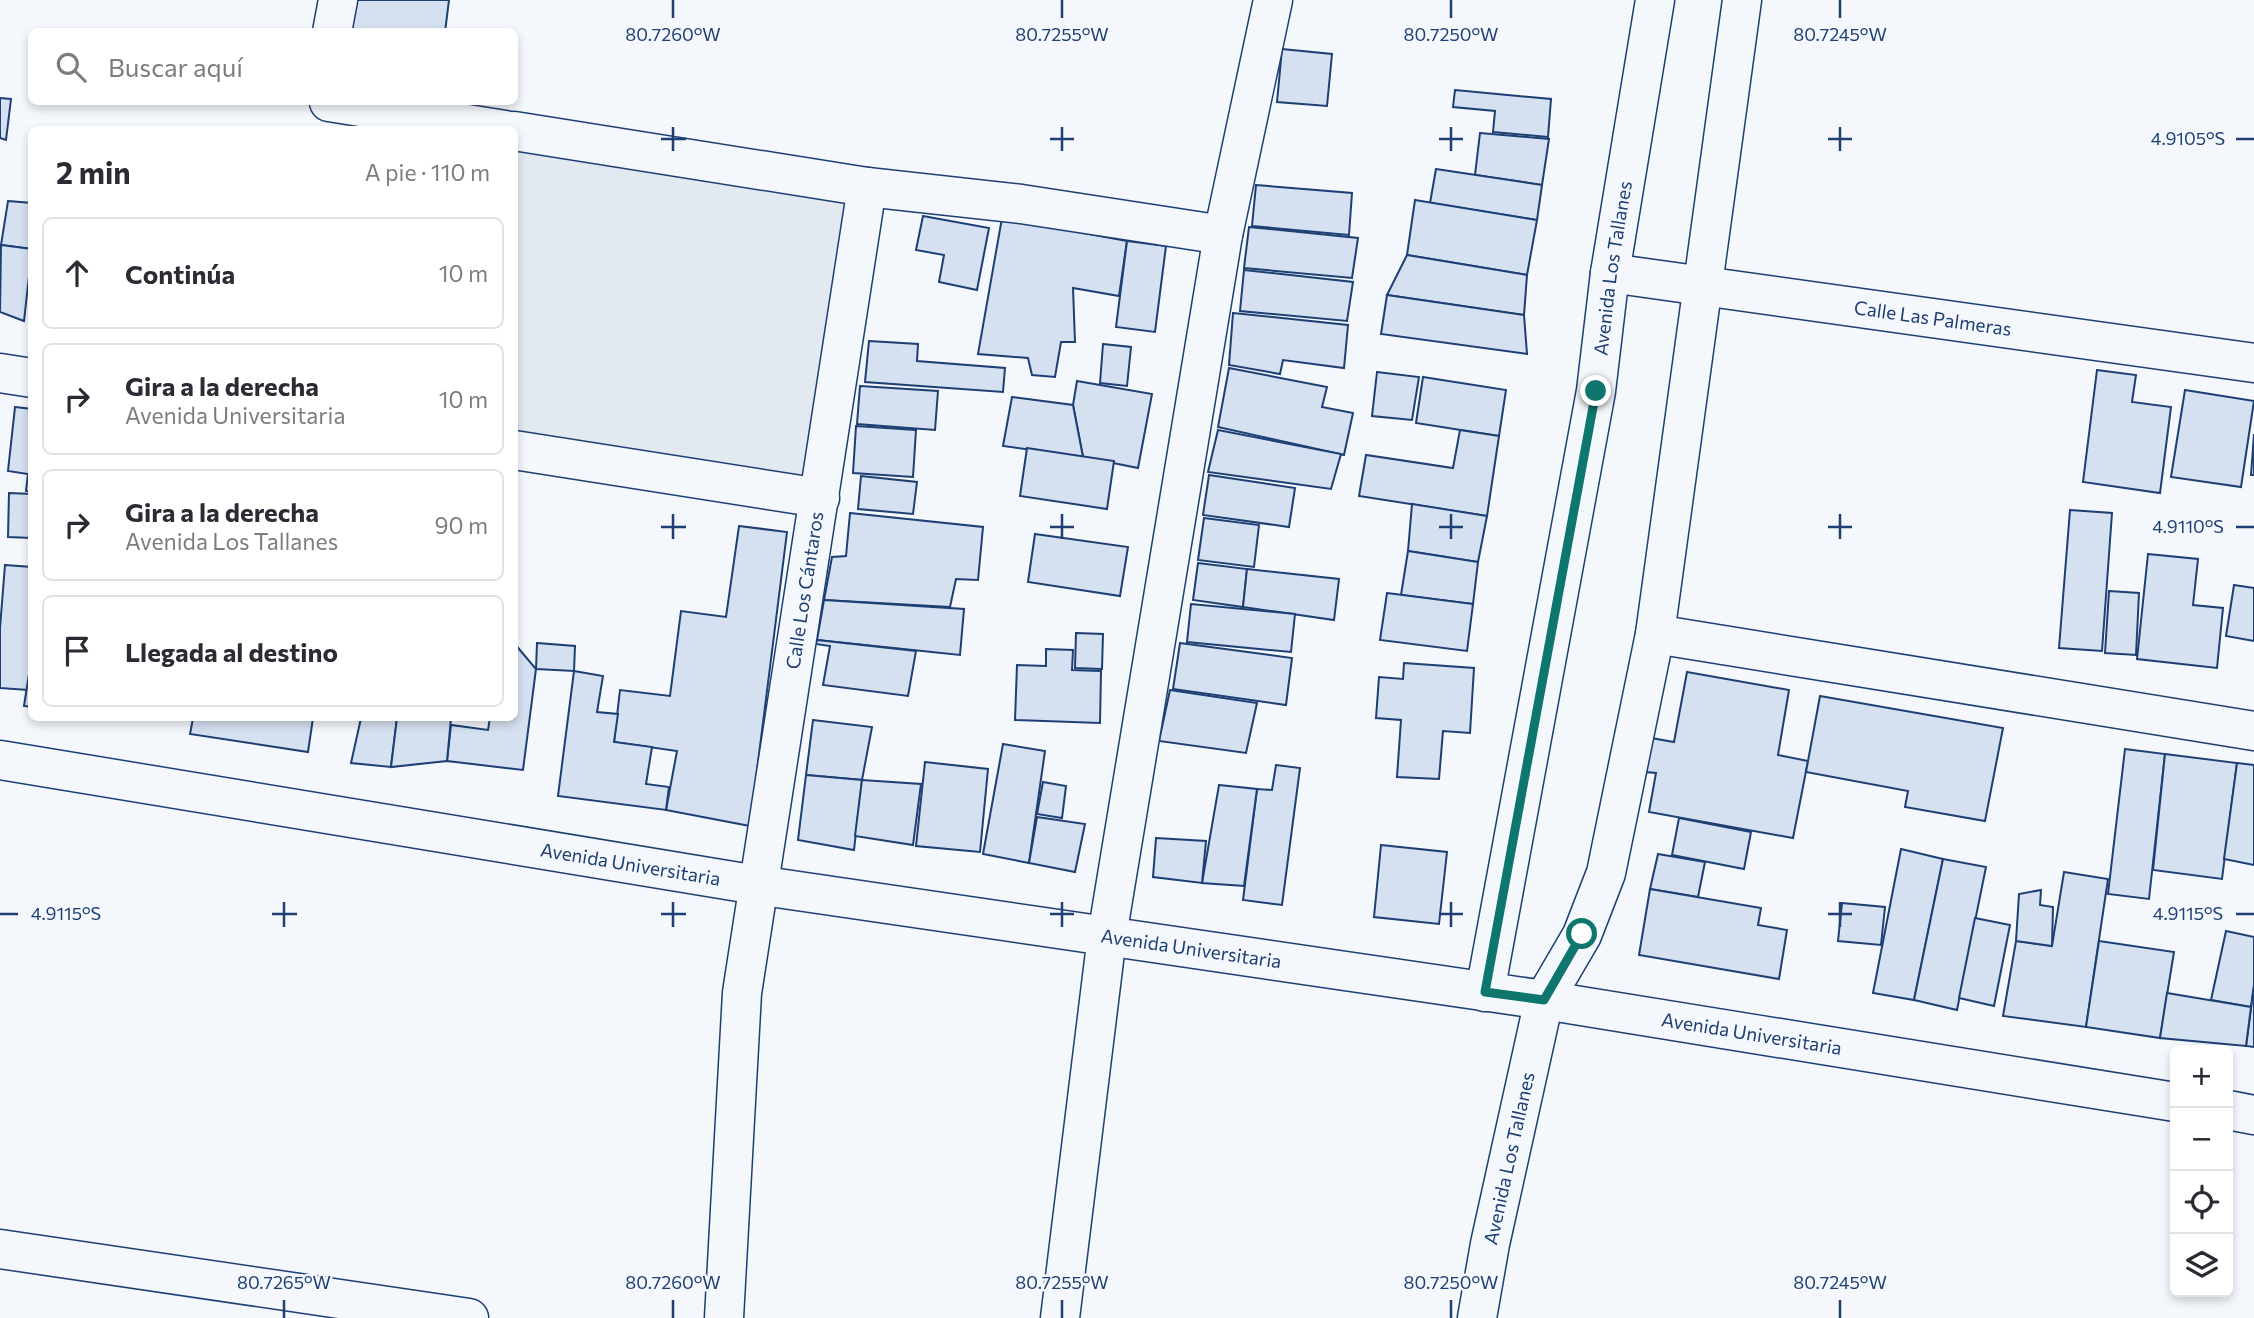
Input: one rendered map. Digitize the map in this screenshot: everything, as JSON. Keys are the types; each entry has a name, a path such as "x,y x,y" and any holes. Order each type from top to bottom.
{"street":[{"path":"333,28 338,0"},
{"path":"1060,1318 1107,936 1223,235 1273,0"},
{"name":"Avenida Los Tallanes","path":"1485,992 1596,391 1610,273 1655,0"},
{"name":"Avenida Los Tallanes","path":"1477,1318 1490,1244 1544,1000 1582,934 1606,873 1655,634 1742,0"},
{"path":"317,126 320,105"},
{"path":"348,105 480,126"},
{"path":"518,132 867,187 1021,204 1223,235"},
{"name":"Calle Los Cántaros","path":"724,1318 742,993 867,187"},
{"name":"Calle Las Palmeras","path":"1610,273 2254,363"},
{"path":"0,373 28,376"},
{"path":"518,451 820,498"},
{"path":"1655,634 2254,731"},
{"name":"Avenida Universitaria","path":"0,760 757,885 1544,1000 2170,1101"},
{"path":"2233,1111 2254,1115"},
{"path":"0,1249 469,1318"}],"shaded area":[{"path":"518,132 867,187 820,498 518,450"}],"building":[{"path":"349,0 449,0 446,28 346,28"},
{"path":"1282,49 1332,54 1327,106 1277,102"},
{"path":"1455,90 1551,99 1548,137 1493,132 1495,111 1453,107"},
{"path":"0,98 11,99 6,140 0,138"},
{"path":"1480,133 1549,139 1542,185 1475,175"},
{"path":"1436,169 1542,185 1537,220 1430,203"},
{"path":"1256,185 1352,193 1349,235 1252,226"},
{"path":"1415,200 1537,220 1527,275 1407,255"},
{"path":"8,201 28,203 28,248 1,245"},
{"path":"923,216 989,228 977,290 939,282 944,255 916,250"},
{"path":"1002,218 1127,241 1119,296 1073,288 1075,342 1061,342 1055,377 1032,375 1028,358 978,354"},
{"path":"1249,227 1358,238 1352,278 1244,268"},
{"path":"1127,241 1166,246 1155,332 1116,327"},
{"path":"1,245 28,248 24,321 0,312"},
{"path":"1407,255 1527,275 1524,315 1387,295"},
{"path":"1244,270 1353,282 1347,321 1240,311"},
{"path":"1387,295 1524,315 1527,354 1381,334"},
{"path":"1233,313 1348,325 1344,368 1283,360 1280,374 1229,365"},
{"path":"869,341 918,344 917,361 1005,368 1003,392 865,382"},
{"path":"1103,344 1131,347 1127,386 1100,383"},
{"path":"1229,368 1327,387 1322,407 1353,413 1344,455 1218,427"},
{"path":"2097,370 2136,375 2132,402 2171,407 2160,493 2083,482"},
{"path":"1377,372 1419,377 1412,420 1372,416"},
{"path":"1423,377 1506,390 1499,436 1416,423"},
{"path":"1077,381 1152,394 1138,468 1083,457 1073,405"},
{"path":"860,386 938,391 935,430 857,424"},
{"path":"2185,390 2254,401 2241,487 2171,477"},
{"path":"1012,397 1073,405 1083,457 1003,446"},
{"path":"15,407 28,409 28,474 8,471"},
{"path":"856,426 916,430 913,477 853,473"},
{"path":"1218,430 1341,454 1331,489 1208,472"},
{"path":"1460,430 1499,436 1487,516 1359,496 1366,455 1453,468"},
{"path":"2254,434 2254,475 2251,475"},
{"path":"1027,448 1114,461 1107,509 1020,496"},
{"path":"1209,475 1295,488 1289,527 1203,515"},
{"path":"861,476 917,482 913,514 858,509"},
{"path":"9,493 28,494 28,538 8,537"},
{"path":"1412,504 1487,516 1478,562 1408,551"},
{"path":"2070,510 2112,513 2102,651 2059,648"},
{"path":"850,513 983,527 978,580 956,579 950,607 824,600 832,557 846,556"},
{"path":"1204,518 1259,525 1254,567 1198,560"},
{"path":"739,526 787,532 750,826 666,810 677,751 614,742 620,690 670,696 681,611 726,617"},
{"path":"1035,534 1128,547 1120,596 1028,582"},
{"path":"1408,551 1478,562 1473,604 1401,595"},
{"path":"2148,554 2198,559 2193,605 2223,608 2217,668 2137,659"},
{"path":"1198,563 1247,569 1243,607 1193,600"},
{"path":"5,565 28,567 28,690 0,688 0,628"},
{"path":"1247,569 1339,579 1334,620 1243,607"},
{"path":"2234,585 2254,588 2254,641 2226,636"},
{"path":"2109,591 2139,593 2136,655 2105,653"},
{"path":"1387,593 1473,604 1467,651 1380,640"},
{"path":"824,600 964,609 960,655 817,640"},
{"path":"1191,604 1295,614 1291,652 1187,642"},
{"path":"1076,633 1103,634 1102,669 1075,668"},
{"path":"817,640 916,651 908,696 823,685 830,646 816,644"},
{"path":"537,643 575,646 574,671 536,669"},
{"path":"1180,643 1292,658 1286,705 1173,689"},
{"path":"518,648 536,669 523,770 447,761 451,725 488,730 490,721 518,721"},
{"path":"1046,649 1073,650 1072,670 1101,671 1100,723 1015,720 1017,665 1046,666"},
{"path":"1404,663 1474,668 1470,733 1443,731 1439,779 1397,777 1401,720 1376,718 1379,677 1403,679"},
{"path":"574,671 603,676 597,712 618,714 614,742 652,747 646,784 669,787 666,810 558,796"},
{"path":"1687,672 1789,690 1778,755 1808,761 1793,838 1649,812 1656,773 1645,772 1651,738 1674,742"},
{"path":"28,680 28,706 24,706"},
{"path":"1170,690 1257,703 1246,753 1159,741"},
{"path":"1820,696 2003,728 1985,821 1905,807 1908,791 1806,772"},
{"path":"813,720 872,727 862,780 806,775"},
{"path":"192,721 313,721 308,752 190,734"},
{"path":"360,721 397,721 391,767 351,763"},
{"path":"397,721 451,721 447,761 391,767"},
{"path":"1003,744 1045,751 1029,863 983,854"},
{"path":"2125,749 2165,754 2149,899 2108,894"},
{"path":"2165,754 2237,763 2222,879 2153,870"},
{"path":"925,762 988,769 980,852 916,846"},
{"path":"2237,763 2254,765 2254,865 2224,859"},
{"path":"1276,765 1300,768 1282,905 1243,900 1257,789 1272,790"},
{"path":"806,775 862,780 854,850 798,840"},
{"path":"862,780 921,784 913,845 855,836"},
{"path":"1043,782 1066,786 1062,818 1037,814"},
{"path":"1219,785 1257,789 1244,886 1202,883"},
{"path":"1037,817 1085,824 1075,872 1029,863"},
{"path":"1679,818 1751,832 1744,869 1672,855"},
{"path":"1156,838 1206,841 1202,883 1153,877"},
{"path":"1381,845 1447,852 1439,924 1374,917"},
{"path":"1901,849 1943,859 1914,1000 1873,993"},
{"path":"1658,854 1705,862 1698,897 1650,889"},
{"path":"1943,859 1986,867 1957,1010 1914,1000"},
{"path":"2064,872 2108,879 2086,1027 2003,1016 2016,941 2052,946"},
{"path":"1650,889 1761,908 1758,925 1787,930 1779,979 1639,955"},
{"path":"2041,890 2040,905 2053,907 2052,946 2016,941 2019,894"},
{"path":"1842,903 1885,907 1881,945 1838,941"},
{"path":"1975,918 2010,925 1994,1006 1959,998"},
{"path":"2226,931 2254,937 2251,1007 2211,1000"},
{"path":"2099,941 2174,952 2160,1038 2086,1027"},
{"path":"2254,986 2254,1047 2246,1046"},
{"path":"2167,993 2251,1007 2246,1046 2160,1038"}],"route":[{"path":"1582,934 1544,1000 1485,992 1596,391"}]}
